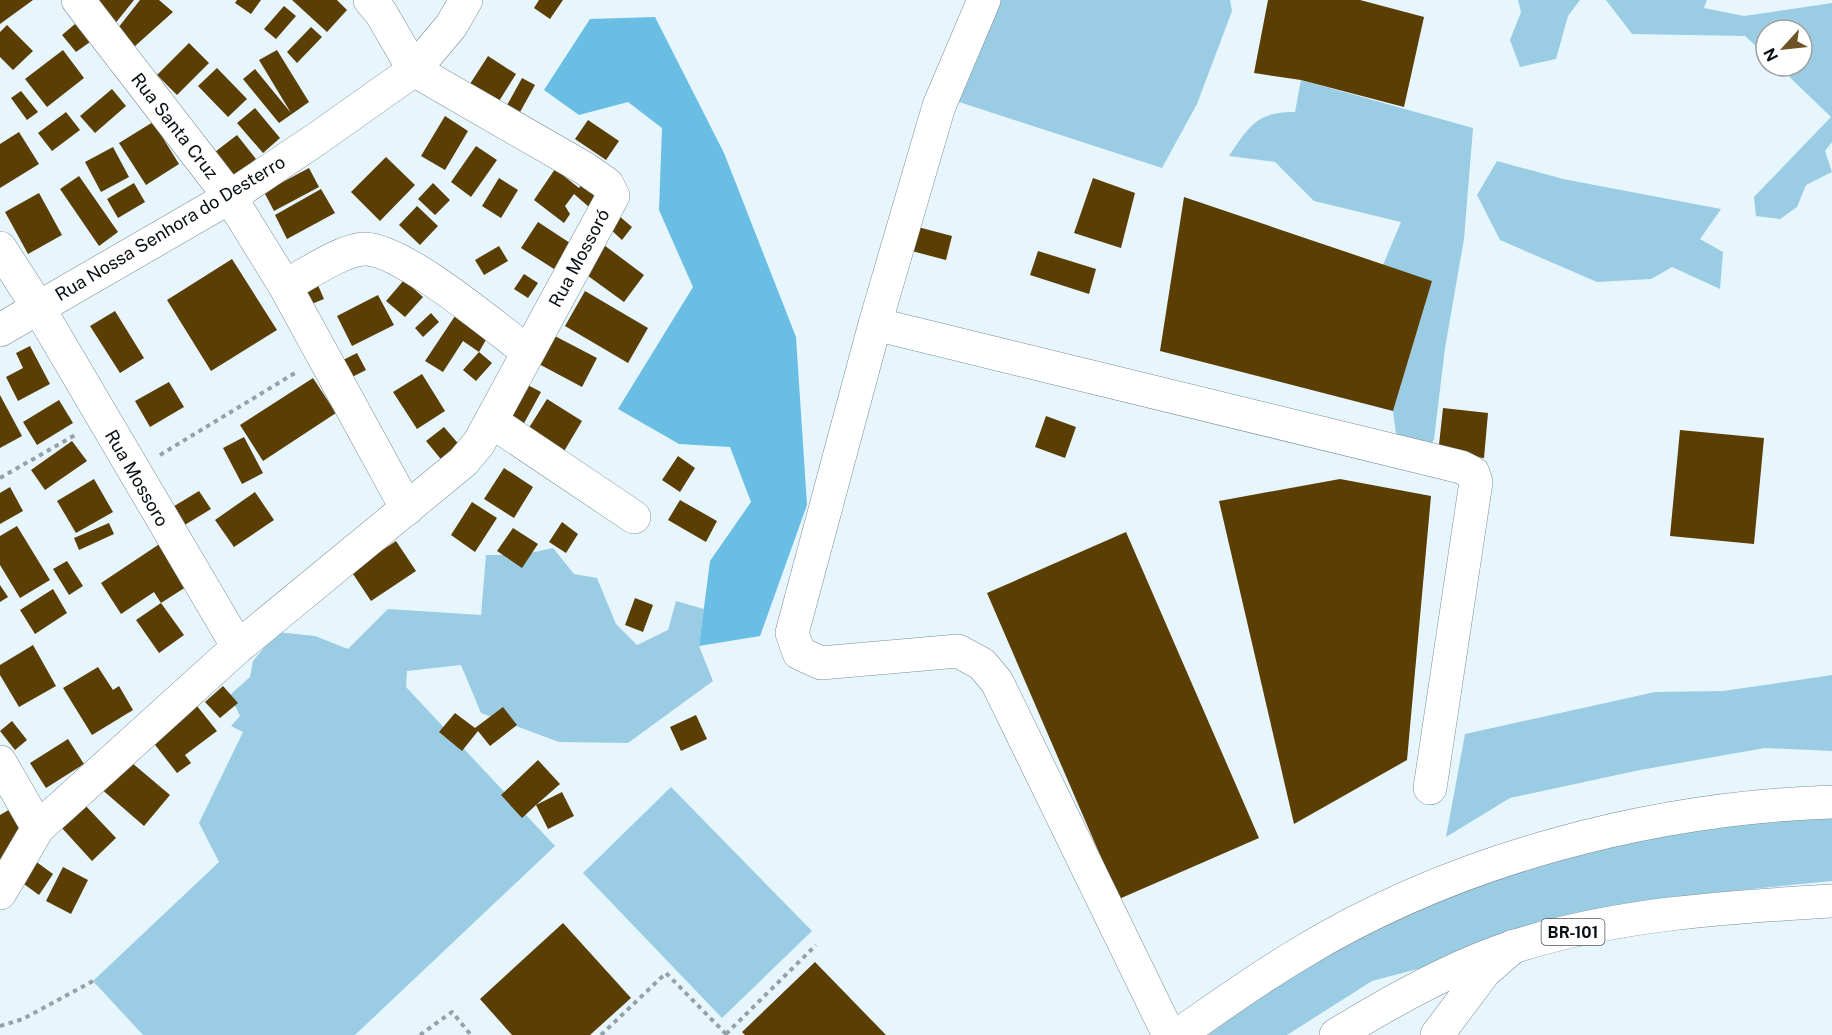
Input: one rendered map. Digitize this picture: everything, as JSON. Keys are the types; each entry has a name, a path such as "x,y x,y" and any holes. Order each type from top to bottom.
{"main road":[{"name":"Rua Santa Cruz","path":"78,0 230,197 285,286 321,357 407,509"},
{"path":"370,0 381,13 414,70"},
{"name":"Rua Nossa Senhora do Desterro","path":"0,330 230,197 414,70 452,26 466,0"},
{"path":"984,0 939,106 875,324 792,633 799,652 821,663 958,651 982,664 997,682 1169,1035"},
{"name":"Rua Mossoró","path":"407,509 463,462 479,443 613,196 611,188 584,168 414,70"},
{"path":"0,248 38,307"},
{"path":"285,286 344,254 366,248 413,268 528,352"},
{"name":"Rua Mossoro","path":"38,307 238,647"},
{"path":"875,324 1461,467 1473,473 1476,482 1430,788"},
{"path":"492,421 634,517"},
{"path":"0,893 38,828 238,647 407,509"},
{"path":"0,762 38,828"},
{"path":"1178,1035 1299,953 1377,912 1531,851 1646,824 1724,812 1832,802"},
{"name":"BR-101","path":"1336,1035 1374,1012 1434,982 1515,946 1629,920 1701,910 1832,901"},
{"path":"1437,1035 1485,971 1515,946"}],"path":[{"path":"133,471 321,357"},
{"path":"0,478 103,419"},
{"path":"601,1035 666,973 727,1034 816,945"},
{"path":"0,1026 23,1019 93,981"},
{"path":"420,1035 452,1012 471,1035"}],"shaded area":[{"path":"988,0 1230,0 1232,11 1197,104 1162,168 953,100"},
{"path":"1518,0 1580,0 1568,16 1556,59 1520,67 1510,40 1521,12"},
{"path":"1606,0 1707,0 1704,8 1744,16 1832,3 1832,142 1825,151 1832,172 1806,185 1797,207 1780,219 1756,216 1754,197 1831,117 1790,78 1814,78 1814,18 1754,18 1754,44 1745,36 1632,34"},
{"path":"655,17 724,153 796,337 807,505 760,636 699,646 710,561 751,502 730,447 679,444 618,409 693,287 659,210 662,128 628,102 579,115 544,90 590,19"},
{"path":"1301,80 1473,128 1464,239 1445,348 1434,439 1426,455 1397,441 1393,411 1432,281 1383,265 1401,222 1314,201 1275,162 1229,156 1248,130 1262,118 1282,112 1295,112"},
{"path":"1497,161 1563,179 1721,209 1700,239 1723,252 1720,289 1672,267 1651,279 1597,282 1500,240 1477,195"},
{"path":"553,548 574,574 597,578 616,624 637,645 668,630 676,601 704,609 699,646 713,681 628,743 559,742 481,713 461,665 407,671 406,687 555,846 355,1035 143,1035 93,981 219,862 199,823 243,732 231,726 240,716 230,695 250,677 253,661 277,632 315,636 348,649 388,609 481,615 486,555 521,555"},
{"path":"1832,675 1832,751 1765,748 1640,770 1510,798 1446,837 1465,734 1655,692 1723,691"},
{"path":"671,787 812,931 722,1018 583,873"},
{"path":"1832,817 1832,881 1701,894 1372,981 1287,1035 1208,1035 1283,982 1329,954 1423,908 1522,871 1624,843 1676,832 1728,824"}],"building":[{"path":"0,0 33,0 0,24"},
{"path":"94,0 134,0 114,25"},
{"path":"140,0 159,0 173,12 134,47 118,28"},
{"path":"237,0 261,0 251,14 235,3"},
{"path":"292,0 337,0 347,10 327,32"},
{"path":"539,0 563,0 550,19 534,8"},
{"path":"1268,0 1360,0 1424,17 1404,107 1301,80 1254,73"},
{"path":"284,6 296,16 276,39 264,29"},
{"path":"75,24 90,42 76,52 62,35"},
{"path":"7,25 33,51 13,70 0,57 0,32"},
{"path":"311,27 322,37 297,63 287,52"},
{"path":"189,43 209,63 177,95 157,75"},
{"path":"63,50 84,78 47,107 25,79"},
{"path":"277,50 309,102 279,123 243,79 255,69 291,113 259,60"},
{"path":"488,56 516,74 496,106 468,87"},
{"path":"217,68 247,99 228,117 198,86"},
{"path":"522,78 535,85 519,114 506,107"},
{"path":"112,89 126,106 95,133 80,116"},
{"path":"21,91 38,112 27,120 11,98"},
{"path":"255,108 280,138 263,153 237,123"},
{"path":"66,112 80,130 52,151 38,133"},
{"path":"445,116 468,131 445,170 421,156"},
{"path":"588,120 619,141 606,160 575,139"},
{"path":"153,122 179,164 146,185 119,143"},
{"path":"19,132 39,164 0,188 0,144"},
{"path":"237,135 256,159 231,179 211,155"},
{"path":"476,146 497,160 471,197 451,182"},
{"path":"113,147 129,177 101,192 85,162"},
{"path":"386,157 415,185 380,221 351,192"},
{"path":"309,168 319,187 274,211 264,192"},
{"path":"555,169 579,188 587,177 602,188 589,207 574,194 565,206 570,214 564,223 534,200"},
{"path":"79,176 118,232 99,246 60,189"},
{"path":"499,178 518,190 501,218 482,206"},
{"path":"1093,178 1135,193 1121,248 1074,233"},
{"path":"134,183 145,202 118,218 107,199"},
{"path":"433,183 450,200 435,215 418,199"},
{"path":"321,189 335,213 287,239 275,215"},
{"path":"39,193 62,235 28,254 5,212"},
{"path":"1184,197 1432,281 1393,411 1160,351"},
{"path":"417,206 438,226 420,245 399,225"},
{"path":"618,215 632,227 622,240 608,227"},
{"path":"538,222 570,243 554,269 521,248"},
{"path":"914,226 952,236 946,260 908,250"},
{"path":"604,245 644,275 624,302 584,273"},
{"path":"499,246 508,261 484,275 475,260"},
{"path":"1038,251 1096,269 1089,294 1030,275"},
{"path":"232,259 277,330 211,371 167,300"},
{"path":"524,274 538,283 528,298 514,289"},
{"path":"404,280 423,297 405,317 386,301"},
{"path":"317,283 324,299 309,305 302,289"},
{"path":"585,291 648,328 628,363 565,326"},
{"path":"378,295 394,325 352,346 337,316"},
{"path":"115,311 144,358 120,373 90,326"},
{"path":"431,313 439,322 423,337 415,328"},
{"path":"455,316 487,338 479,352 463,341 443,372 425,361"},
{"path":"551,334 597,358 582,387 537,363"},
{"path":"30,346 50,384 18,401 6,377 23,368 16,353"},
{"path":"479,352 492,363 476,381 463,370"},
{"path":"357,353 366,370 352,377 343,360"},
{"path":"422,374 445,411 417,429 393,392"},
{"path":"313,378 336,413 263,461 240,425"},
{"path":"169,382 184,407 150,427 135,401"},
{"path":"522,382 541,392 522,427 504,417"},
{"path":"0,395 22,436 0,448"},
{"path":"547,399 582,421 563,453 527,431"},
{"path":"59,400 73,423 37,445 23,422"},
{"path":"1443,408 1488,413 1484,458 1438,454"},
{"path":"1046,416 1076,427 1065,458 1035,447"},
{"path":"444,427 462,448 444,463 426,441"},
{"path":"1680,430 1764,438 1754,544 1670,536"},
{"path":"244,437 263,473 242,484 223,448"},
{"path":"72,441 87,461 45,490 31,470"},
{"path":"678,456 695,468 680,492 662,480"},
{"path":"504,468 533,487 514,518 484,499"},
{"path":"94,479 113,512 76,533 57,501"},
{"path":"1340,479 1431,496 1407,760 1294,824 1219,501"},
{"path":"10,487 23,511 0,524 0,493"},
{"path":"199,491 211,509 183,526 171,508"},
{"path":"255,492 274,520 234,547 215,520"},
{"path":"680,500 717,521 706,542 668,520"},
{"path":"472,502 497,518 475,552 451,535"},
{"path":"562,522 578,534 566,553 549,542"},
{"path":"109,523 114,534 79,550 74,538"},
{"path":"17,526 50,580 20,598 0,565 0,536"},
{"path":"513,528 538,544 522,568 497,551"},
{"path":"1126,532 1259,838 1119,899 987,593"},
{"path":"396,541 416,571 371,601 351,571"},
{"path":"161,543 189,585 161,603 154,592 121,614 101,583"},
{"path":"67,561 83,586 69,595 53,569"},
{"path":"0,585 8,597 0,602"},
{"path":"53,589 67,613 35,634 20,610"},
{"path":"635,598 653,605 643,632 625,625"},
{"path":"161,603 184,635 159,653 136,620"},
{"path":"33,645 56,686 19,707 0,675 0,665"},
{"path":"98,667 113,690 119,686 133,710 92,735 63,688"},
{"path":"223,686 238,703 220,718 205,702"},
{"path":"197,706 217,731 185,755 191,763 177,773 152,741"},
{"path":"503,707 517,725 490,746 478,731 462,751 439,732 455,713 475,728"},
{"path":"696,715 707,739 681,751 670,727"},
{"path":"12,721 27,740 15,750 0,731"},
{"path":"68,739 84,764 46,788 30,763"},
{"path":"125,757 170,795 144,826 99,787"},
{"path":"538,760 560,784 522,818 501,795"},
{"path":"562,792 574,816 548,829 536,805"},
{"path":"84,804 116,838 92,861 61,827"},
{"path":"12,808 26,830 0,861 0,815"},
{"path":"31,858 53,874 39,895 17,879"},
{"path":"63,867 88,880 71,914 46,901"},
{"path":"563,923 631,998 590,1035 512,1035 480,999"},
{"path":"815,962 886,1035 745,1035 742,1032"}]}
